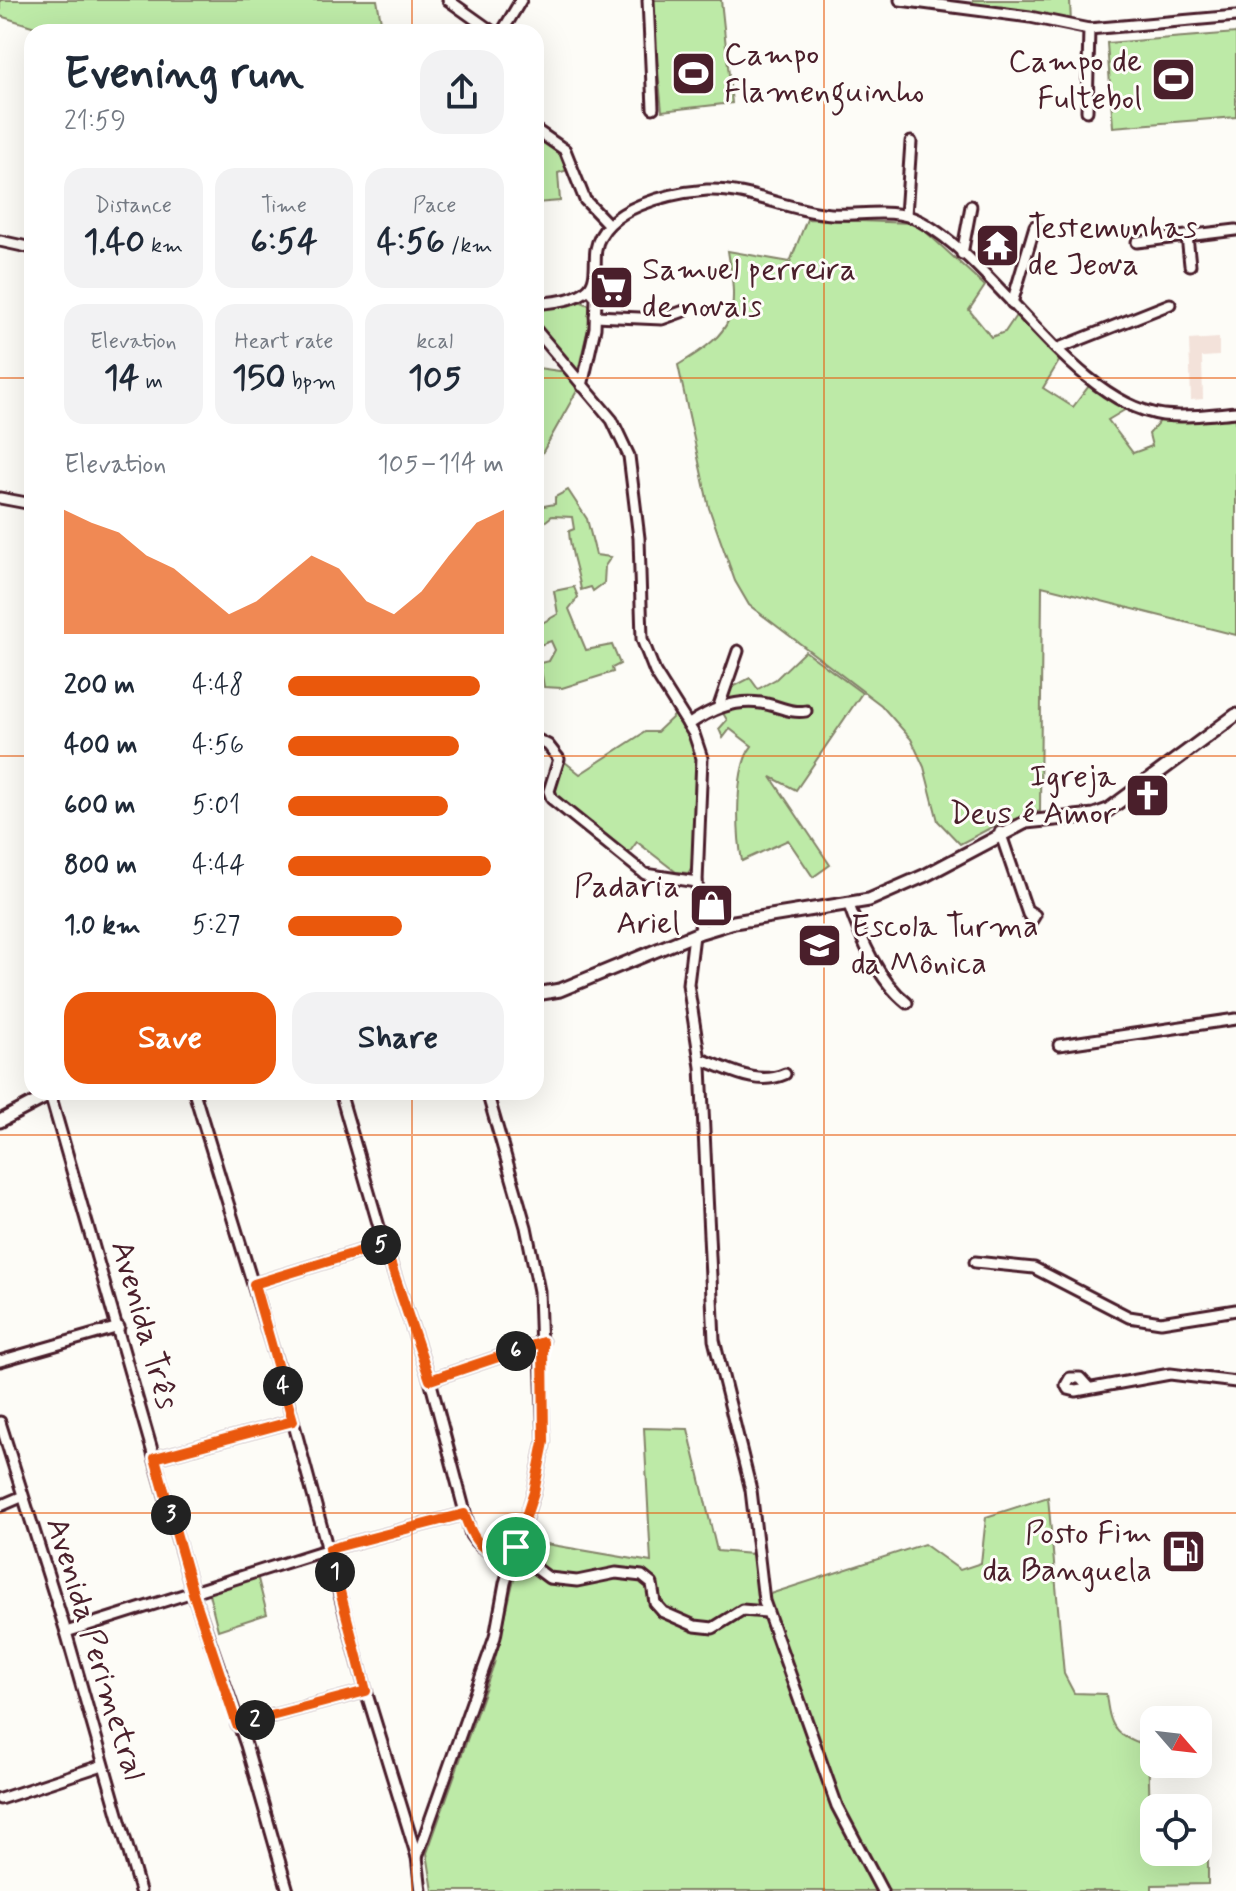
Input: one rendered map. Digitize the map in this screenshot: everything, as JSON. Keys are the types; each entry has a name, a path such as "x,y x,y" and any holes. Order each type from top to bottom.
{"street":[{"path":"448,0 482,24"},
{"path":"507,24 521,0"},
{"path":"648,0 653,108"},
{"path":"900,0 937,2 1089,29 1236,16"},
{"path":"1087,111 1089,29"},
{"path":"544,136 565,150 585,200 608,224"},
{"path":"906,215 911,142"},
{"path":"544,303 569,298 589,289 593,281 598,241 608,224 646,204 694,192 722,189 816,212 906,215 922,221 962,254 1059,348 1114,395 1148,412 1165,415 1236,412"},
{"path":"962,254 971,206"},
{"path":"1012,303 1035,226"},
{"path":"1137,242 1236,230"},
{"path":"1187,236 1190,265"},
{"path":"0,241 24,246"},
{"path":"582,386 595,316 596,297 589,289"},
{"path":"1059,348 1170,304"},
{"path":"595,316 662,319 684,311"},
{"path":"544,340 612,420 625,442 639,538 642,639 655,672 699,747 703,770 697,933 688,984 700,1059 714,1340 751,1490 767,1612 837,1806 882,1891"},
{"path":"0,498 24,502"},
{"path":"719,706 738,651"},
{"path":"688,725 719,706 758,702 791,712 806,711"},
{"path":"544,993 560,990 697,933 771,915 849,905 902,887 1000,832 1026,822 1094,815 1108,810 1236,715"},
{"path":"544,743 559,759 549,791 552,799 645,874 697,882"},
{"path":"1000,832 1027,910"},
{"path":"849,905 862,939 889,984 907,1003"},
{"path":"1059,1045 1236,1019"},
{"path":"700,1059 754,1079 765,1080 785,1074"},
{"path":"0,1121 39,1100"},
{"name":"Avenida Três","path":"54,1100 193,1593 288,1891"},
{"path":"196,1100 254,1284 366,1691 417,1857 421,1891"},
{"path":"342,1100 384,1244 430,1380 464,1514 480,1547 497,1553 515,1550 549,1578 577,1581 616,1573 642,1576 652,1584 655,1603 663,1612 689,1624 713,1628 742,1610 767,1612"},
{"path":"417,1857 488,1661 515,1550 534,1492 544,1442 543,1342 534,1261 489,1100"},
{"path":"254,1284 384,1244"},
{"path":"975,1262 1034,1268 1129,1317 1144,1321 1236,1310"},
{"path":"0,1361 119,1327"},
{"path":"430,1380 543,1342"},
{"path":"1089,1388 1170,1374 1236,1382"},
{"path":"155,1458 293,1421"},
{"name":"Avenida Perimetral","path":"0,1422 21,1497 66,1632 140,1891"},
{"path":"0,1506 21,1497"},
{"path":"66,1632 329,1549 464,1514"},
{"path":"237,1725 366,1691"},
{"path":"0,1799 103,1765"}],"shaded area":[{"path":"1219,338 1219,356 1202,357 1203,399 1191,400 1189,340"}],"green space":[{"path":"0,0 377,0 382,24 26,24 0,16"},
{"name":"Campo Flamenguinho","path":"651,0 721,0 732,103 662,111"},
{"path":"973,0 1070,0 1071,24 1010,9 973,5"},
{"name":"Campo de Fultebol","path":"1236,33 1236,117 1113,127 1107,43"},
{"path":"544,141 564,155 571,169 558,173 560,201 544,202"},
{"path":"807,219 911,223 925,231 985,286 969,310 991,337 1005,332 1017,314 1061,358 1043,388 1073,407 1092,382 1128,408 1108,420 1133,453 1152,446 1149,434 1160,421 1236,417 1236,635 1042,586 1040,811 996,825 960,844 938,821 924,767 911,739 881,705 749,605 735,581 709,508 678,365 712,342 729,319 733,291 728,251 790,262"},
{"path":"579,301 589,305 592,311 578,371 544,334 544,308"},
{"path":"544,369 566,372 578,389 544,450"},
{"path":"568,490 587,519 596,555 611,557 605,566 604,583 593,591 591,587 581,590 569,531 574,529 572,517 552,516 544,522 544,506 555,504 555,497"},
{"path":"574,587 578,597 569,609 586,650 612,645 620,664 612,668 613,672 562,688 544,687 544,662 549,661 555,650 551,641 544,644 544,622 558,614 554,591"},
{"path":"805,651 862,693 796,790 771,777 830,865 813,877 788,840 742,861 738,818 740,784 746,756 752,746 730,729 723,738 719,729 727,720 719,706 727,690 750,678 758,689 776,679"},
{"path":"676,714 690,737 698,763 697,835 688,873 676,872 637,842 628,854 552,791 565,762 580,774 645,732 657,732"},
{"path":"644,1428 688,1429 717,1551 752,1554 770,1594 924,1544 960,1570 981,1563 986,1517 1048,1497 1064,1674 1074,1693 1106,1694 1109,1715 1116,1729 1140,1743 1140,1778 1149,1778 1149,1794 1140,1794 1140,1866 1208,1866 1208,1884 1152,1885 1152,1891 433,1891 427,1853 494,1664 523,1540 651,1562"},
{"path":"257,1575 267,1614 218,1630 208,1590"}],"place":[{"name":"Campo Flamenguinho","path":"693,73"},
{"name":"Campo de Fultebol","path":"1173,80"},
{"name":"Testemunhas de Jeova","path":"997,246"},
{"name":"Samuel perreira de novais","path":"611,288"},
{"name":"Igreja Deus é Amor","path":"1147,795"},
{"name":"Padaria Ariel","path":"711,905"},
{"name":"Escola Turma da Mônica","path":"820,945"},
{"name":"Posto Fim da Banguela","path":"1183,1552"}],"route":[{"path":"384,1244 430,1380 543,1342 544,1442 534,1492 516,1547 505,1552 486,1551 475,1542 464,1514 329,1549 366,1691 237,1725 234,1708 193,1593 155,1458 293,1421 254,1284 384,1244"}]}
